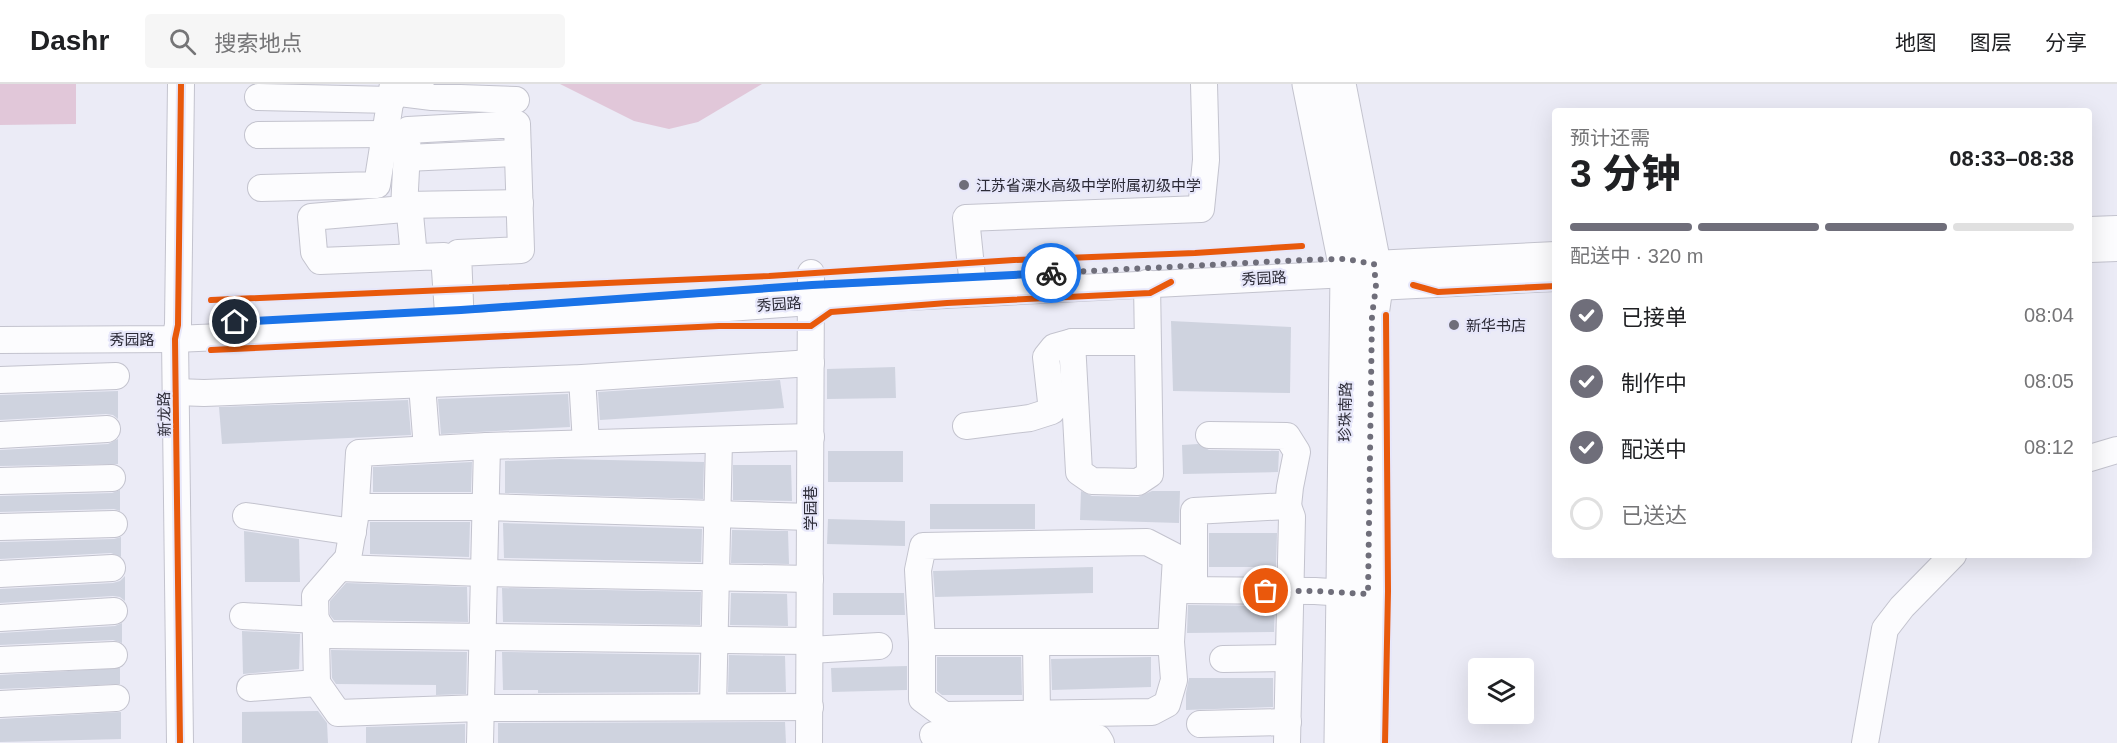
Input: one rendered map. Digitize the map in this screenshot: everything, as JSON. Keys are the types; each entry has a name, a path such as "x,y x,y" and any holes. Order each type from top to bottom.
{"main road":[{"name":"珍珠南路","path":"1309,84 1360,271"},
{"name":"珍珠南路","path":"1339,84 1360,271 1356,593 1366,743"},
{"name":"珍珠南路","path":"1341,743 1356,593"}],"street":[{"name":"新龙路","path":"180,743 176,332 181,84"},
{"path":"972,277 966,218 1201,209 1206,160 1204,84"},
{"path":"258,97 392,92 432,97 516,100"},
{"path":"261,188 377,185 392,92"},
{"path":"414,257 410,214 404,207 408,130 517,124 521,250 458,253 453,282 455,319"},
{"path":"258,135 386,134"},
{"path":"453,282 444,256 320,261 314,252 311,217 404,207 520,203"},
{"path":"2092,230 2117,228"},
{"path":"2092,249 2117,248"},
{"name":"秀园路","path":"811,287 1147,284 1360,271 1552,255"},
{"name":"秀园路","path":"0,340 455,319 811,287 972,277 1360,271 1552,278"},
{"path":"1072,342 1079,472 1092,481 1138,482 1150,474 1147,284"},
{"name":"学园巷","path":"809,743 811,287"},
{"name":"秀园路","path":"0,325 176,332"},
{"path":"966,426 1030,418 1052,411 1046,357 1054,347 1072,342 1148,342"},
{"path":"176,392 582,378 811,363"},
{"path":"0,380 116,376"},
{"path":"582,378 586,443"},
{"path":"422,385 427,449"},
{"path":"0,435 107,429"},
{"path":"1200,724 1288,732 1292,518 1288,506 1297,452 1287,436 1209,435"},
{"path":"810,707 481,708 338,713 317,683 315,596 348,558 354,520 359,453 487,446 811,437"},
{"path":"713,707 719,440"},
{"path":"480,743 487,446"},
{"path":"2092,457 2117,450"},
{"path":"0,482 112,478"},
{"path":"1184,590 1176,557 1147,542 923,546 918,570 922,699 944,715 1152,711 1167,704 1174,680 1171,642 1184,590 1194,511 1288,506"},
{"path":"246,516 354,520 485,507 810,517"},
{"path":"0,527 114,524"},
{"path":"1865,743 1885,629 1902,607 1950,558"},
{"path":"0,574 112,567"},
{"path":"339,568 810,579"},
{"path":"1184,590 1356,593"},
{"path":"0,618 114,611"},
{"path":"243,616 316,620"},
{"path":"316,620 326,635 879,646"},
{"path":"922,642 1171,642"},
{"path":"1036,642 1037,714"},
{"path":"0,660 114,655"},
{"path":"1223,659 1289,658"},
{"path":"250,688 317,683"},
{"path":"0,704 116,698"},
{"path":"933,735 1098,738 1101,743"}],"shaded area":[{"path":"0,84 76,84 76,124 0,125"},
{"path":"560,84 762,84 698,122 669,129 634,121"}],"building":[{"path":"1171,321 1291,327 1290,393 1173,391"},
{"path":"895,367 896,398 827,399 827,369"},
{"path":"780,380 784,408 600,420 598,392"},
{"path":"118,391 118,419 106,414 0,420 0,395"},
{"path":"568,394 570,427 441,434 438,399"},
{"path":"408,400 411,435 222,444 219,407"},
{"path":"118,439 118,464 0,466 0,450 108,444"},
{"path":"1198,444 1209,450 1279,451 1278,472 1183,474 1182,445"},
{"path":"828,451 903,451 903,482 828,482"},
{"path":"561,459 704,462 703,499 505,493 505,461"},
{"path":"472,462 471,492 373,492 373,467"},
{"path":"733,465 791,465 792,501 733,500"},
{"path":"120,490 120,511 114,509 0,512 0,496 112,493"},
{"path":"1081,491 1092,496 1138,497 1152,491 1180,491 1179,523 1080,520"},
{"path":"930,504 1035,504 1035,529 930,529"},
{"path":"828,519 905,521 905,546 827,544"},
{"path":"370,522 470,522 469,557 370,554"},
{"path":"503,523 702,529 701,562 504,558"},
{"path":"732,530 788,531 789,564 731,563"},
{"path":"244,531 299,539 300,582 245,582"},
{"path":"1209,533 1277,533 1276,567 1209,567"},
{"path":"121,537 121,557 111,553 0,559 0,542"},
{"path":"1093,567 1093,593 935,597 933,571"},
{"path":"125,576 125,601 113,596 0,603 0,589 113,583"},
{"path":"346,583 467,587 468,622 334,620 330,615 330,601"},
{"path":"502,588 701,592 700,625 503,622"},
{"path":"731,593 787,594 788,626 730,625"},
{"path":"833,593 904,593 905,615 833,615"},
{"path":"1188,605 1275,606 1274,632 1187,633"},
{"path":"122,623 122,643 113,640 0,645 0,633 115,626"},
{"path":"242,631 300,634 299,669 243,674"},
{"path":"331,650 467,652 466,694 436,695 436,685 336,684 332,678"},
{"path":"502,652 699,655 698,692 538,693 538,690 503,690"},
{"path":"729,655 785,656 786,692 728,692"},
{"path":"937,657 1021,657 1022,695 942,695 937,691"},
{"path":"1151,657 1151,687 1052,690 1051,659"},
{"path":"907,666 907,690 832,692 831,668"},
{"path":"120,668 120,684 0,689 0,675"},
{"path":"1189,678 1273,678 1273,707 1186,710"},
{"path":"318,711 327,723 328,743 242,743 242,712"},
{"path":"121,712 121,739 0,742 0,719"},
{"path":"785,722 786,743 498,743 498,723"},
{"path":"465,724 465,743 366,743 366,727"}],"cycle path":[{"path":"180,743 175,339 178,325 181,84"},
{"path":"211,300 769,276 1014,260 1302,246"},
{"path":"211,350 719,326 811,326 831,312 947,303 1150,293 1171,282"},
{"path":"1413,285 1438,292 1552,286"},
{"path":"1385,743 1388,591 1386,315"}],"way so far":[{"path":"1051,273 1303,260 1345,259 1374,264 1376,287 1372,315 1368,594 1266,591"}],"place":[{"name":"江苏省溧水高级中学附属初级中学","path":"964,185"},
{"name":"新华书店","path":"1454,325"}],"route":[{"path":"235,322 461,310 812,285 1051,273"}]}
